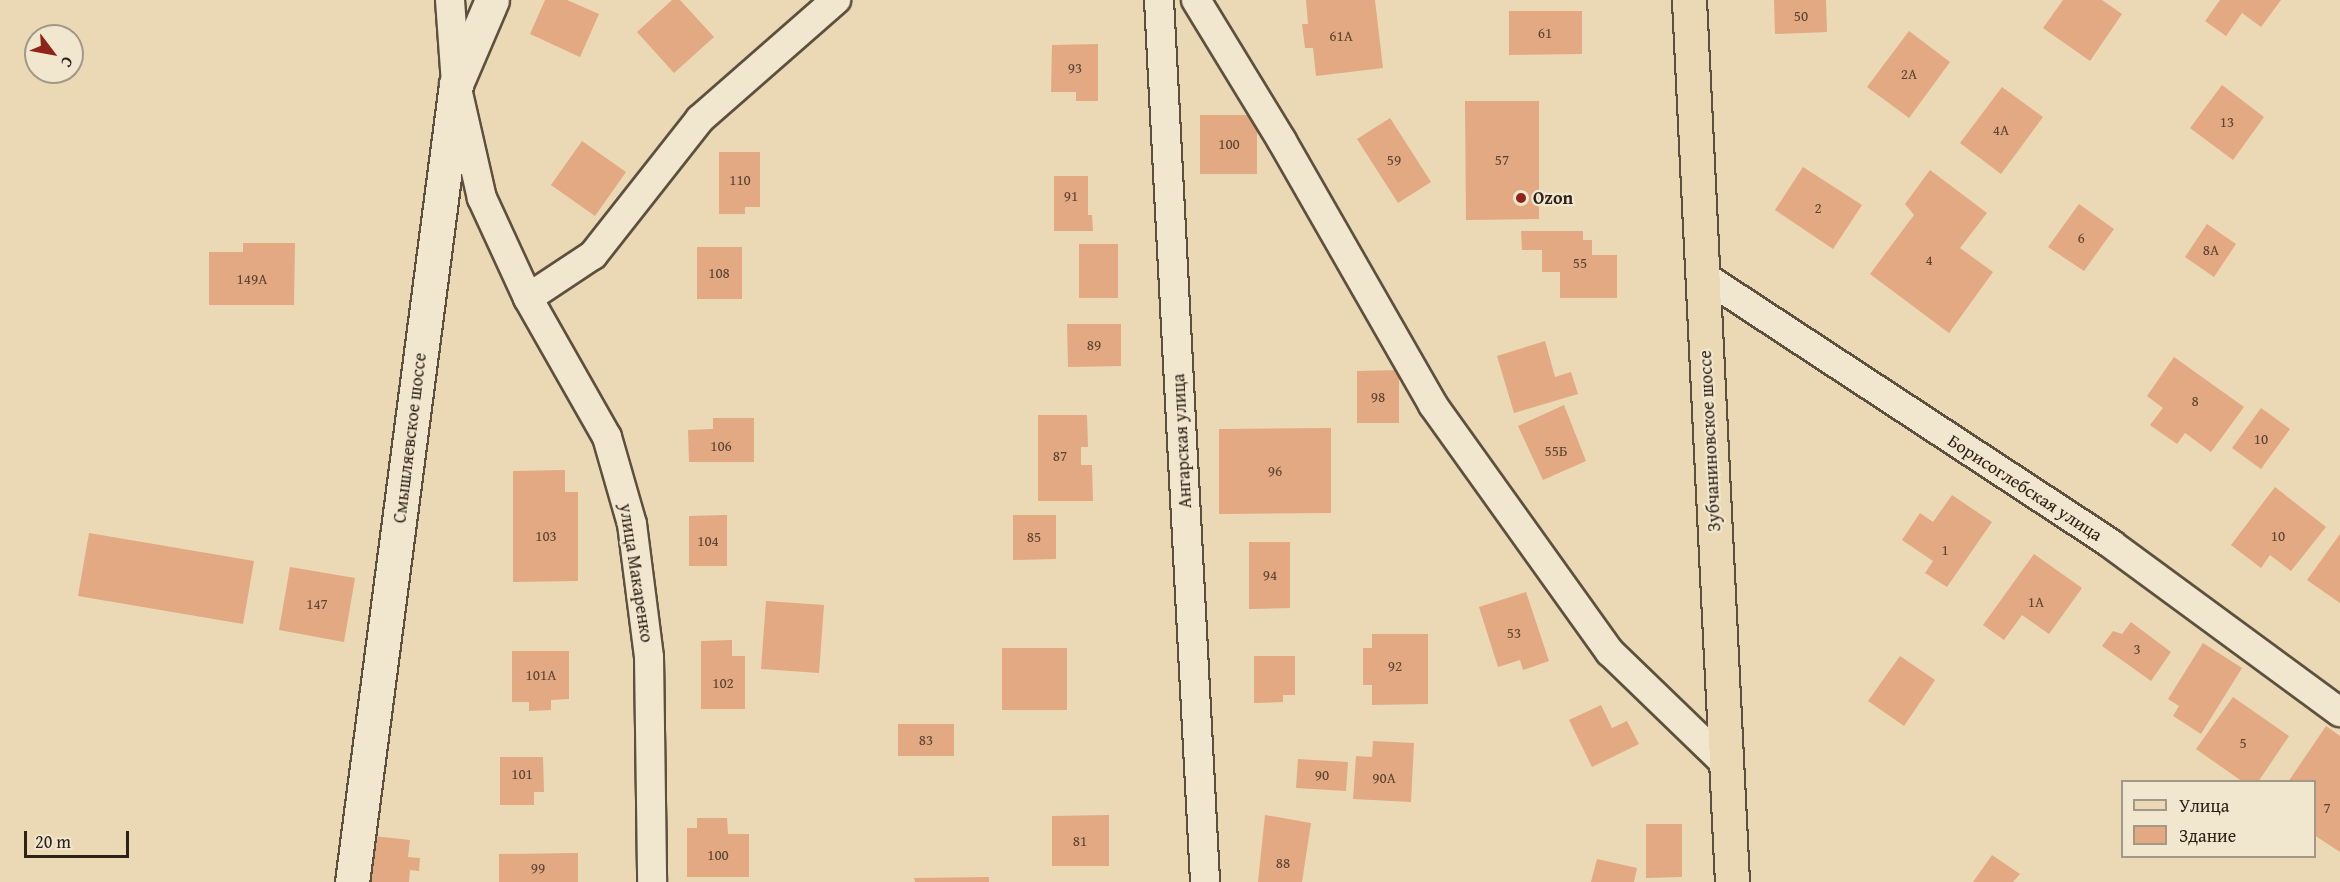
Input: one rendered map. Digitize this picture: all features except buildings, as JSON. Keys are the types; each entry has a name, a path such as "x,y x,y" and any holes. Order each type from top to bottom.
{"main road":[{"name":"Зубчаниновское шоссе","path":"1689,0 1732,882"}],"street":[{"name":"улица Макаренко","path":"450,0 456,84 482,198 528,298 607,437 632,524 649,657 652,882"},
{"name":"Смышляевское шоссе","path":"352,882 456,84 492,0"},
{"path":"528,298 593,255 699,119 836,0"},
{"name":"Ангарская улица","path":"1159,0 1205,882"},
{"path":"1196,0 1282,141 1433,405 1610,652 1726,764"},
{"name":"Борисоглебская улица","path":"1702,275 2110,544 2340,711"}],"place":[{"name":"Ozon","path":"1521,198"}]}
